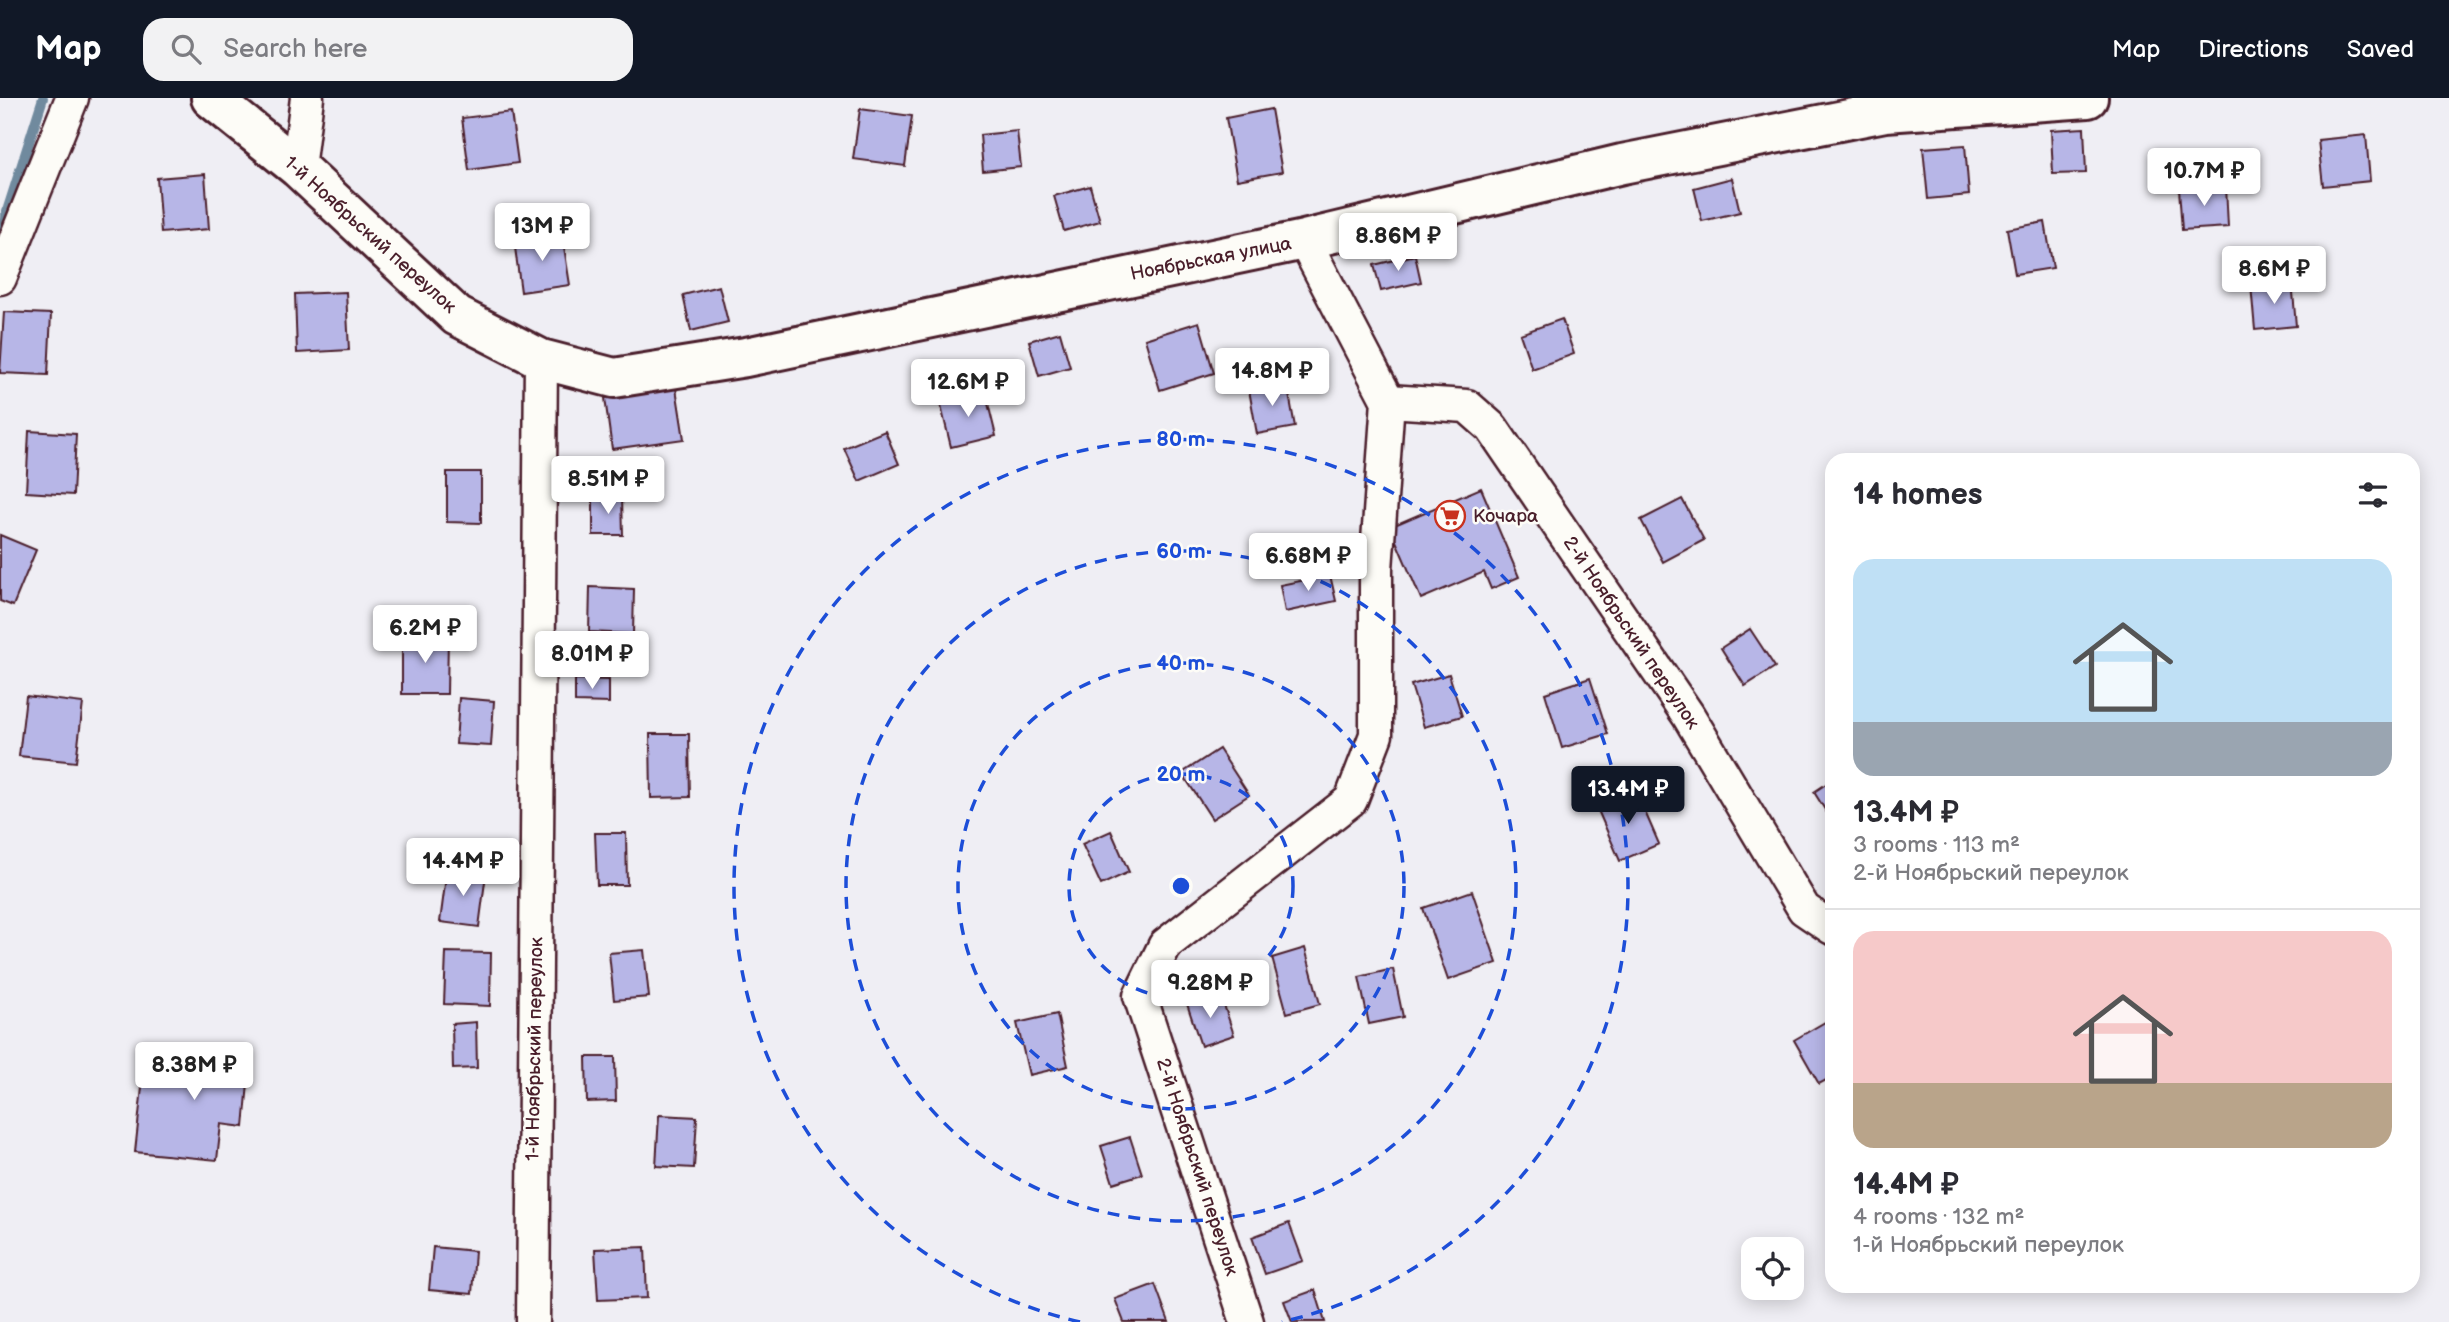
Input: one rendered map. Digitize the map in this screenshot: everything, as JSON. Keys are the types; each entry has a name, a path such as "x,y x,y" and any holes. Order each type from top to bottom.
{"street":[{"path":"0,278 72,98"},
{"name":"1-й Ноябрьский переулок","path":"211,98 298,168 457,316 541,359 533,1322"},
{"path":"298,168 307,98"},
{"name":"Ноябрьская улица","path":"541,359 614,378 746,357 1304,240 1622,164 1885,112 2088,98"},
{"path":"1304,240 1388,401"},
{"name":"2-й Ноябрьский переулок","path":"1247,1322 1140,996 1165,945 1352,800 1376,735 1376,569 1388,401 1467,406 1492,428 1688,715 1804,909 1825,923"}],"building":[{"path":"860,109 912,116 905,166 853,159"},
{"path":"1271,109 1282,172 1237,180 1226,118"},
{"path":"511,112 518,163 469,170 462,118"},
{"path":"2084,128 2086,173 2053,174 2051,130"},
{"path":"1017,131 1021,167 983,171 980,135"},
{"path":"2366,135 2370,181 2323,186 2318,140"},
{"path":"1965,145 1969,195 1928,199 1923,148"},
{"path":"205,174 209,229 161,233 157,178"},
{"path":"1732,178 1740,212 1702,221 1694,188"},
{"path":"1090,186 1100,221 1064,231 1054,196"},
{"path":"2226,186 2228,227 2182,230 2179,189"},
{"path":"2045,222 2053,268 2015,274 2007,229"},
{"path":"562,234 570,285 521,292 514,240"},
{"path":"1415,255 1421,282 1381,291 1374,265"},
{"path":"2292,281 2296,326 2255,330 2251,285"},
{"path":"719,286 728,322 691,331 683,295"},
{"path":"346,292 349,350 297,353 295,294"},
{"path":"4,312 51,314 48,375 0,373"},
{"path":"1562,319 1574,354 1532,369 1520,334"},
{"path":"1199,322 1214,373 1160,390 1145,339"},
{"path":"1060,332 1070,367 1039,376 1029,341"},
{"path":"1287,383 1295,427 1257,434 1249,390"},
{"path":"676,388 684,439 612,449 605,398"},
{"path":"985,391 996,436 951,447 940,402"},
{"path":"29,431 76,434 73,495 26,492"},
{"path":"885,431 899,464 859,481 844,448"},
{"path":"447,472 481,472 481,523 447,522"},
{"path":"1481,488 1519,577 1491,589 1484,572 1421,599 1390,527"},
{"path":"593,497 622,497 623,535 593,535"},
{"path":"1682,499 1704,540 1663,562 1641,520"},
{"path":"0,535 36,550 13,606 0,601"},
{"path":"1330,575 1336,601 1285,612 1280,585"},
{"path":"590,587 634,589 633,634 589,632"},
{"path":"1750,629 1775,667 1745,686 1721,648"},
{"path":"402,636 448,636 447,694 402,694"},
{"path":"1449,674 1462,716 1424,727 1411,685"},
{"path":"1590,678 1608,734 1562,748 1545,693"},
{"path":"575,679 609,680 609,703 575,702"},
{"path":"26,696 83,703 76,762 19,756"},
{"path":"459,698 494,701 491,746 456,744"},
{"path":"650,734 689,734 690,797 651,798"},
{"path":"1219,749 1249,795 1212,819 1182,773"},
{"path":"1825,785 1825,810 1814,792"},
{"path":"1636,791 1659,844 1620,861 1597,808"},
{"path":"1111,831 1129,872 1101,885 1082,844"},
{"path":"595,833 626,833 627,885 597,885"},
{"path":"447,869 486,874 479,927 440,922"},
{"path":"1472,891 1497,963 1448,980 1423,908"},
{"path":"1305,948 1320,1004 1287,1013 1272,958"},
{"path":"644,950 649,997 614,1000 609,953"},
{"path":"446,952 491,953 490,1006 444,1004"},
{"path":"1393,969 1403,1017 1369,1024 1359,977"},
{"path":"1220,993 1234,1035 1201,1046 1187,1004"},
{"path":"1057,1014 1068,1066 1029,1075 1017,1023"},
{"path":"476,1022 477,1068 453,1069 452,1024"},
{"path":"1825,1022 1825,1081 1819,1084 1794,1040"},
{"path":"177,1043 251,1050 244,1127 221,1124 217,1160 135,1152 143,1078 174,1081"},
{"path":"586,1057 615,1057 616,1101 587,1102"},
{"path":"659,1115 697,1117 694,1168 656,1166"},
{"path":"1130,1137 1142,1174 1113,1183 1101,1146"},
{"path":"1289,1223 1303,1261 1265,1274 1252,1237"},
{"path":"433,1247 475,1251 472,1294 429,1290"},
{"path":"645,1247 647,1298 598,1300 595,1249"},
{"path":"1155,1284 1169,1322 1124,1322 1115,1299"},
{"path":"1315,1290 1325,1322 1292,1322 1284,1301"}],"waterway":[{"path":"0,233 43,98"}],"place":[{"name":"Кочара","path":"1450,516"}]}
